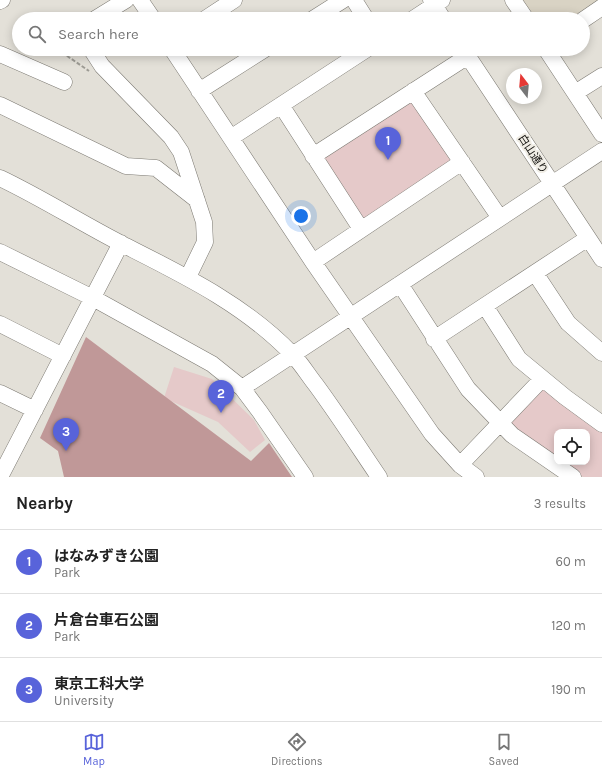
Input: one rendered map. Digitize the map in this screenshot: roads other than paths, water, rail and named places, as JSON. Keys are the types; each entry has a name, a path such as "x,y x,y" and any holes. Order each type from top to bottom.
{"street":[{"path":"106,12 126,0"},
{"path":"140,0 148,12"},
{"path":"216,12 234,0"},
{"path":"324,12 343,0"},
{"path":"354,0 362,12"},
{"path":"513,0 521,12"},
{"path":"422,12 436,2 440,12"},
{"path":"590,16 602,8"},
{"path":"0,54 64,82"},
{"path":"96,56 100,63 171,137 181,152 204,222 205,242 188,277"},
{"path":"176,56 199,91 232,137 312,262 432,434 460,464 476,477"},
{"path":"199,91 254,56"},
{"path":"232,137 356,56"},
{"path":"313,156 413,92 462,56"},
{"name":"白山通り","path":"468,56 602,259"},
{"path":"551,56 602,134"},
{"path":"575,93 602,76"},
{"path":"413,92 500,218"},
{"path":"0,105 126,166 156,168 197,200"},
{"path":"281,105 361,229"},
{"path":"242,388 602,151"},
{"path":"312,262 462,162"},
{"path":"0,178 42,198 121,243 188,277 218,295 256,322 293,355 332,407 379,477"},
{"path":"434,339 588,238"},
{"path":"5,470 121,243"},
{"path":"0,252 92,298 212,364 242,388 305,477"},
{"path":"535,273 568,323 602,353"},
{"path":"400,284 434,339 468,389 512,435 572,477"},
{"path":"485,306 520,359 542,379 602,424"},
{"path":"0,324 63,356"},
{"path":"460,464 542,379"},
{"path":"0,393 35,410"}],"place":[{"name":"はなみずき公園","path":"388,160"},
{"name":"片倉台車石公園","path":"221,413"},
{"name":"東京工科大学","path":"66,451"}]}
